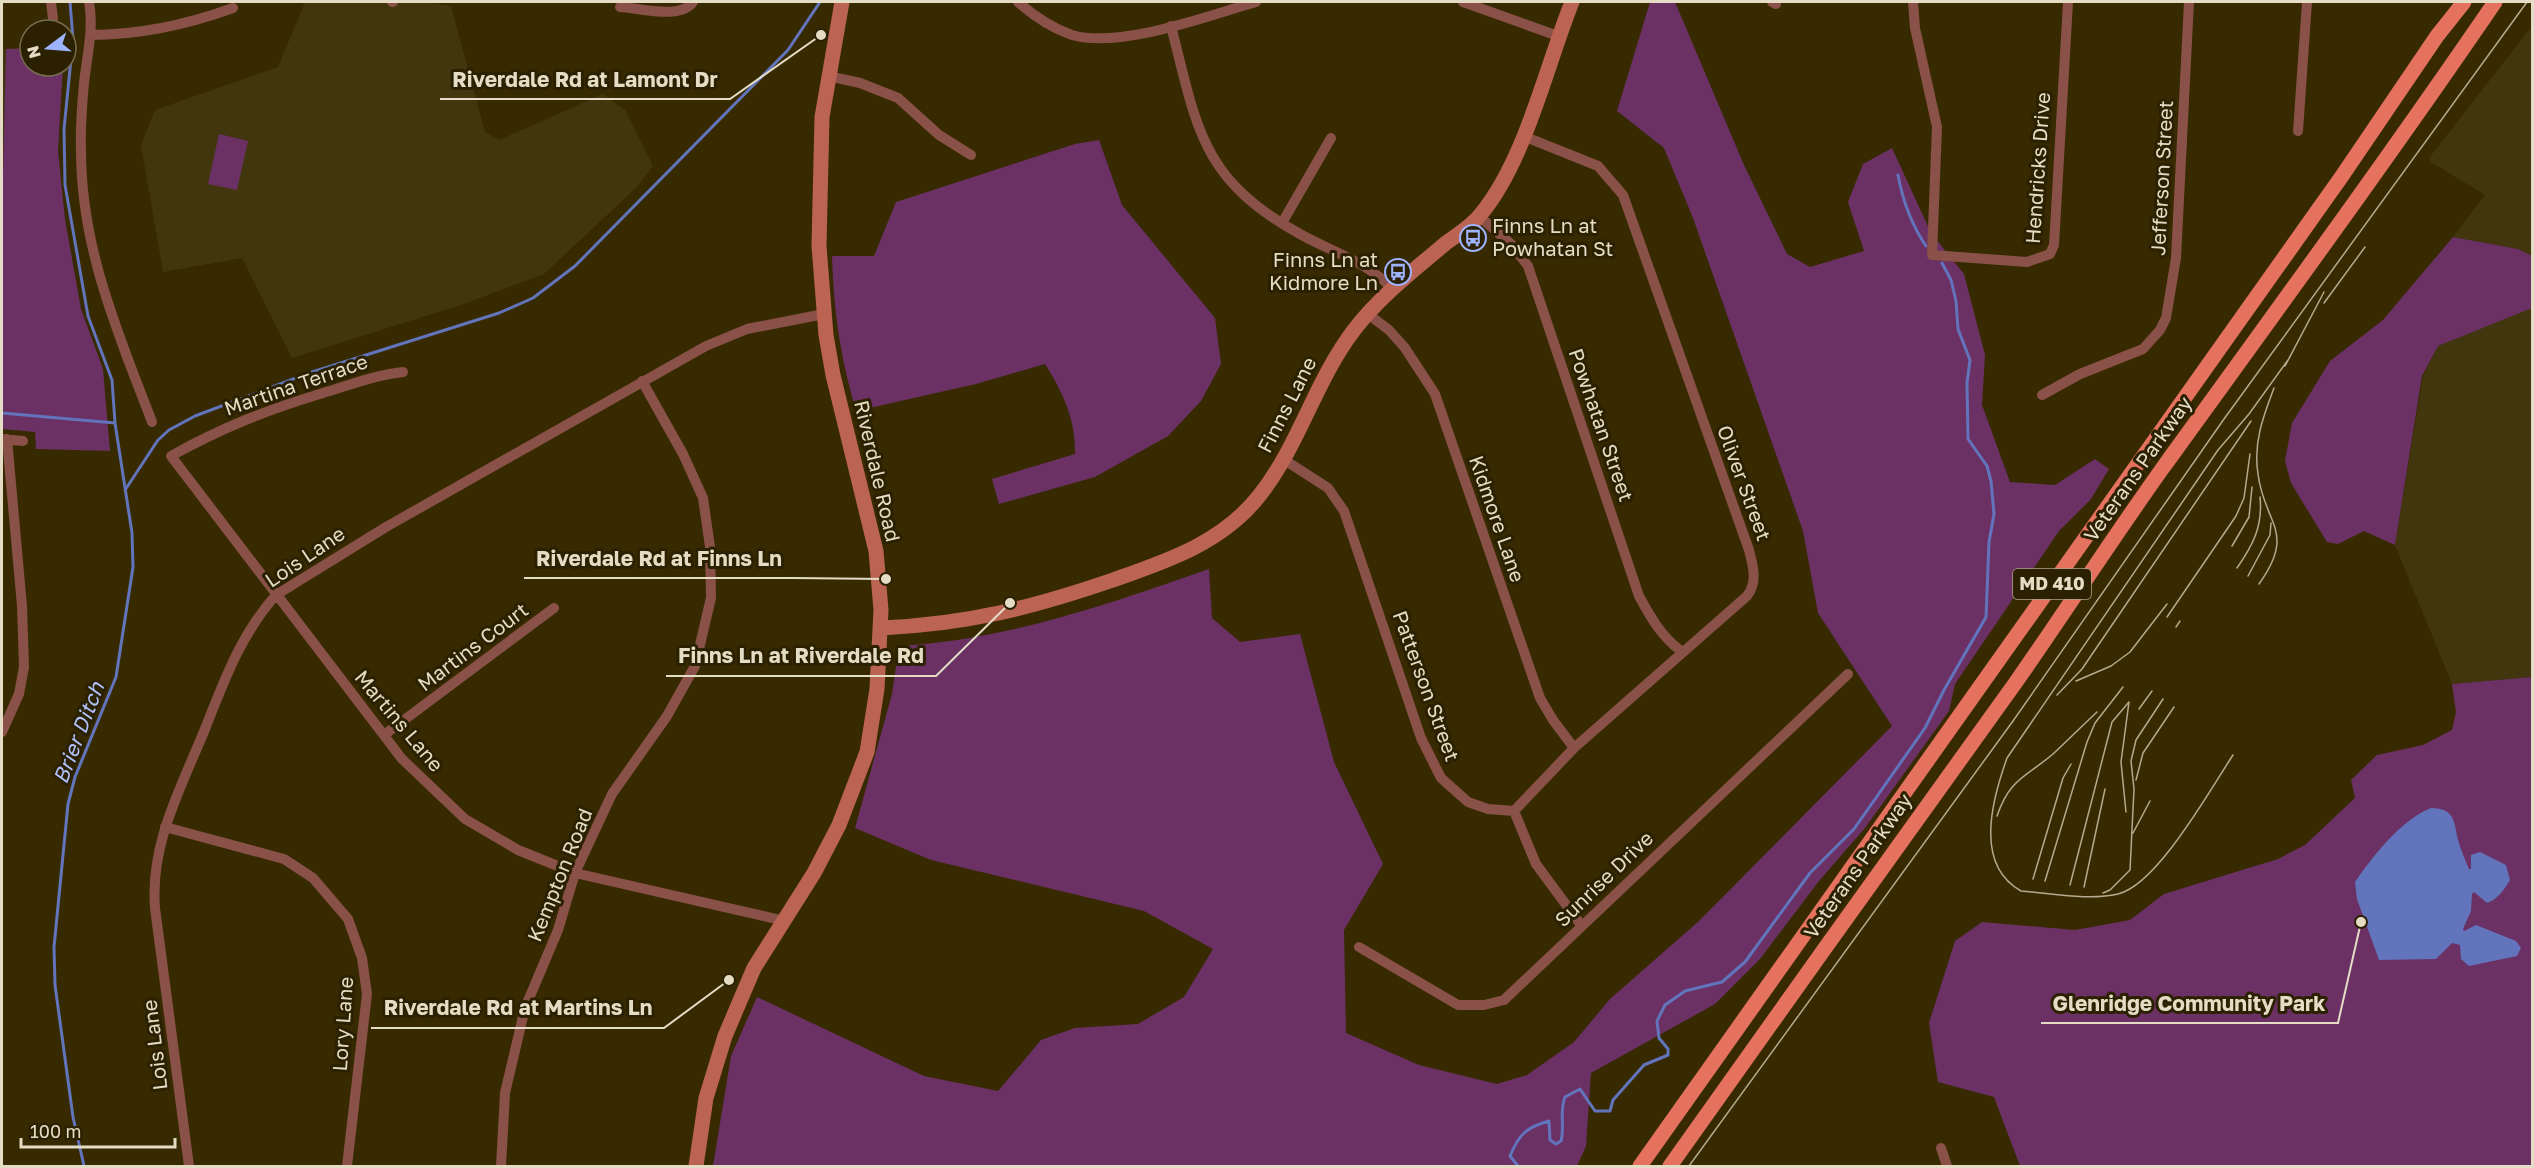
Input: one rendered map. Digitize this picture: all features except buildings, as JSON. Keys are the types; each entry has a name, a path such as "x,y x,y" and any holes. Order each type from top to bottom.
{"main road":[{"name":"Riverdale Road","path":"696,1167 706,1098 725,1036 744,987 834,835 861,770 872,732 881,628 876,551 833,375 824,314 819,249 822,117 842,2"},
{"name":"Finns Lane","path":"881,628 969,620 1025,609 1181,554 1204,544 1241,516 1261,495 1283,459 1335,357 1368,314 1394,289 1480,217 1510,171 1572,2"},
{"name":"Veterans Parkway","path":"1640,1167 2323,202 2437,36 2464,2"},
{"name":"Veterans Parkway","path":"1670,1167 1895,847 2017,680 2163,469 2420,112 2495,2"}],"street":[{"path":"51,2 53,18"},
{"path":"89,2 90,35 81,152 85,205 107,307 152,422"},
{"path":"621,7 674,12 684,9 693,2"},
{"path":"1018,2 1042,21 1064,32 1085,38 1120,38 1256,2"},
{"path":"1463,2 1558,36"},
{"name":"Hendricks Drive","path":"1913,2 1915,28 1937,127 1932,255 2027,262 2050,254 2055,233 2068,2"},
{"name":"Jefferson Street","path":"2042,395 2080,374 2143,349 2160,330 2171,297 2183,131 2189,2"},
{"path":"2298,131 2307,2"},
{"path":"90,35 121,35 168,27 232,8"},
{"path":"1171,26 1193,111 1211,155 1237,191 1282,223 1361,262 1394,289"},
{"path":"828,76 860,83 898,98 939,135 971,155"},
{"name":"Oliver Street","path":"1514,811 1574,748 1752,589 1754,574 1749,550 1623,195 1598,166 1523,136"},
{"path":"1282,223 1331,138"},
{"name":"Powhatan Street","path":"1480,217 1511,244 1528,266 1636,588 1656,627 1666,640 1681,651"},
{"name":"Lois Lane","path":"189,1167 154,891 155,867 165,827 242,643 276,596 386,527 642,381 736,332 824,314"},
{"name":"Kidmore Lane","path":"1368,314 1389,330 1405,348 1432,388 1540,698 1552,720 1574,748"},
{"name":"Martina Terrace","path":"171,456 231,424 272,408 368,378 404,372"},
{"name":"Kempton Road","path":"501,1167 503,1112 513,1052 525,1008 558,930 575,873 612,794 667,716 695,666 711,598 712,564 703,498 683,454 642,381"},
{"path":"2,732 19,694 24,667 22,606 4,439 23,441"},
{"name":"Martins Lane","path":"171,456 402,759 465,819 519,850 575,873 785,921"},
{"name":"Patterson Street","path":"1283,459 1328,488 1344,511 1421,738 1441,778 1468,802 1488,809 1514,811"},
{"name":"Martins Court","path":"384,735 554,609"},
{"name":"Sunrise Drive","path":"1359,947 1451,1002 1467,1006 1484,1005 1511,996 1581,925 1848,674"},
{"path":"1514,811 1536,864 1581,925"},
{"name":"Lory Lane","path":"165,827 284,859 313,878 348,919 362,958 367,994 346,1167"},
{"path":"1941,1148 1947,1167"}],"shaded area":[{"path":"305,2 423,2 451,6 485,132 499,140 603,94 626,111 653,166 637,187 544,274 461,305 292,358 242,258 163,272 141,145 155,110 278,67"},
{"path":"1650,2 1675,2 1744,165 1787,254 1810,267 1864,251 1848,202 1863,164 1892,148 1931,233 1964,274 1985,355 1982,405 2010,482 2055,485 2095,459 2109,469 2091,499 2059,531 1955,684 1949,711 1865,828 1819,881 1760,959 1715,1004 1591,1073 1586,1146 1577,1166 713,1166 731,1056 757,997 924,1076 998,1091 1041,1040 1075,1028 1138,1024 1184,997 1213,949 1144,911 931,860 855,828 892,694 899,646 979,636 1018,628 1095,607 1209,569 1212,618 1240,642 1300,634 1334,762 1383,864 1344,930 1346,1033 1419,1065 1497,1084 1527,1075 1574,1042 1610,999 1699,921 1892,726 1818,613 1803,531 1693,218 1664,148 1617,111"},
{"path":"2532,26 2532,256 2518,249 2453,237 2485,195 2431,162 2429,158"},
{"path":"18,48 18,78 62,78 58,151 65,219 81,309 103,369 110,451 36,449 35,432 2,429 2,213 6,49"},
{"path":"2,49 6,49 2,213"},
{"path":"219,134 248,141 237,190 208,184"},
{"path":"1099,140 1122,205 1215,318 1221,364 1201,401 1168,436 1095,477 999,504 992,479 1075,454 1071,418 1045,364 976,384 856,411 839,334 832,256 874,256 896,202 1075,144"},
{"path":"2453,237 2518,249 2532,256 2532,308 2438,346 2422,376 2395,545 2364,531 2338,544 2327,542 2291,483 2285,461 2292,423 2330,361 2383,320"},
{"path":"2532,308 2532,677 2452,684 2395,545 2423,376 2438,346"},
{"path":"2532,677 2532,1166 2020,1166 1994,1097 1938,1082 1929,1023 1955,941 1982,922 2075,930 2130,920 2164,894 2278,859 2305,845 2355,798 2351,780 2377,755 2423,745 2452,730 2456,712 2452,684"}],"water":[{"path":"2431,808 2445,810 2452,817 2469,869 2471,869 2471,855 2480,852 2506,865 2510,880 2498,897 2487,903 2474,892 2472,894 2471,911 2463,929 2464,931 2476,925 2516,941 2521,948 2517,956 2469,966 2461,959 2460,945 2452,943 2436,959 2379,960 2357,899 2355,882 2379,850 2399,830"}],"waterway":[{"path":"70,2 73,39 64,129 65,185 88,316 112,380 115,423"},
{"path":"125,490 158,440 169,430 195,416 309,373 499,313 533,298 575,266 788,50 820,2"},
{"path":"1898,175 1908,212 1926,246"},
{"path":"1518,1166 1510,1156 1520,1137 1529,1129 1549,1121 1550,1140 1556,1144 1561,1141 1562,1108 1565,1097 1580,1089 1595,1111 1610,1111 1613,1100 1644,1065 1668,1055 1668,1049 1659,1038 1657,1021 1665,1005 1685,991 1722,982 1745,962 1810,873 1854,829 1925,728 1986,617 1989,542 1994,514 1991,481 1987,466 1968,439 1967,383 1970,360 1958,329 1956,301 1951,280 1942,263"},
{"name":"Brier Ditch","path":"2,413 115,423 132,533 133,567 116,677 75,777 68,804 54,947 55,985 73,1117 84,1166"}],"tram line":[{"path":"1689,1166 2013,721 2224,419 2527,2"},
{"path":"2324,303 2365,247"},
{"path":"2285,366 2324,292"},
{"path":"2233,755 2197,812 2165,855 2133,887 2118,894 2082,897 2021,891 2006,880 1997,865 1992,849 1992,812 2007,758 2218,450 2249,414 2288,360"},
{"path":"2259,584 2270,566 2276,551 2277,539 2261,491 2257,463 2260,430 2274,388"},
{"path":"2057,695 2082,669 2251,421"},
{"path":"2167,617 2236,516 2244,498 2250,454"},
{"path":"2232,546 2249,517 2252,487"},
{"path":"2237,568 2256,535 2260,517 2260,497"},
{"path":"2248,576 2270,535 2271,523"},
{"path":"2076,681 2111,666 2130,652 2167,604"},
{"path":"2176,627 2180,621"},
{"path":"2045,881 2087,742 2095,723 2123,687"},
{"path":"2139,709 2152,691"},
{"path":"2103,893 2110,890 2130,870 2134,789 2131,761 2136,740 2163,699"},
{"path":"2126,812 2121,762 2129,702"},
{"path":"2070,885 2112,722 2129,702"},
{"path":"2136,780 2143,753 2174,707"},
{"path":"1997,816 2013,786 2053,754 2097,712"},
{"path":"2033,879 2063,778 2071,764"},
{"path":"2084,887 2105,789"},
{"path":"2133,833 2150,801"}],"place":[{"name":"Riverdale Rd at Lamont Dr","path":"821,35"},
{"name":"Finns Ln at Powhatan St","path":"1473,238"},
{"name":"Finns Ln at Kidmore Ln","path":"1398,272"},
{"name":"Riverdale Rd at Finns Ln","path":"886,579"},
{"name":"Finns Ln at Riverdale Rd","path":"1010,603"},
{"name":"Glenridge Community Park","path":"2361,922"},
{"name":"Riverdale Rd at Martins Ln","path":"729,980"}]}
